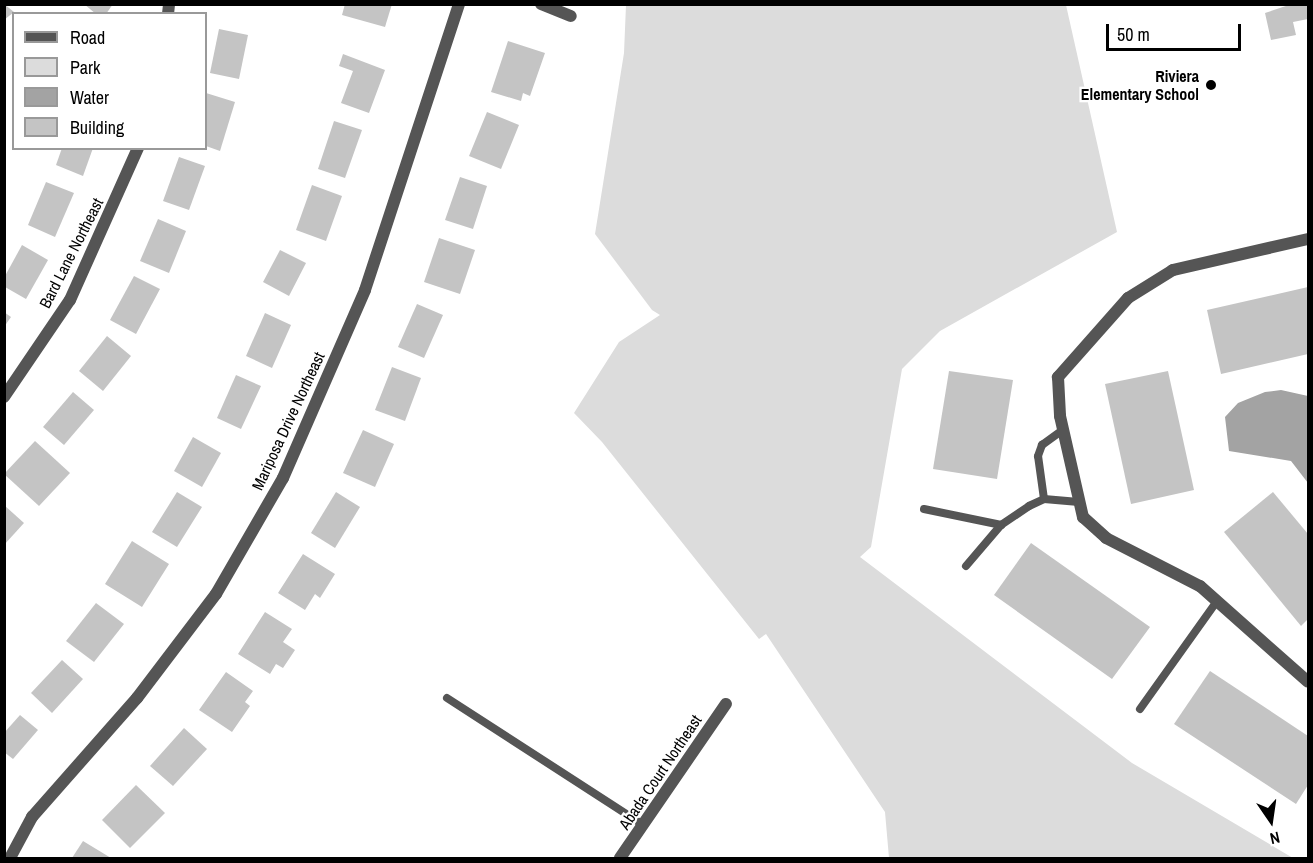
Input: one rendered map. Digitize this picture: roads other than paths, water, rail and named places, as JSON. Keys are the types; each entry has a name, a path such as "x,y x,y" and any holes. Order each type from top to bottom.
{"street":[{"name":"Mariposa Drive Northeast","path":"10,858 32,818 137,698 216,594 283,478 365,290 459,4"},
{"path":"540,4 571,16"},
{"name":"Bard Lane Northeast","path":"4,397 70,300 137,150"},
{"path":"1308,239 1173,270 1128,298 1058,377 1063,430 1083,517 1106,538 1200,586 1308,682"},
{"name":"Abada Court Northeast","path":"621,858 726,704"}],"lane":[{"path":"1044,499 1038,456 1042,445 1063,430"},
{"path":"966,566 1001,525 1044,499 1079,502"},
{"path":"924,508 1001,525"},
{"path":"1140,709 1216,601"},
{"path":"447,698 643,825"}],"water":[{"path":"1281,390 1308,396 1308,483 1291,461 1229,451 1225,417 1238,403 1265,392"}],"place":[{"name":"Riviera Elementary School","path":"1211,85"}]}
